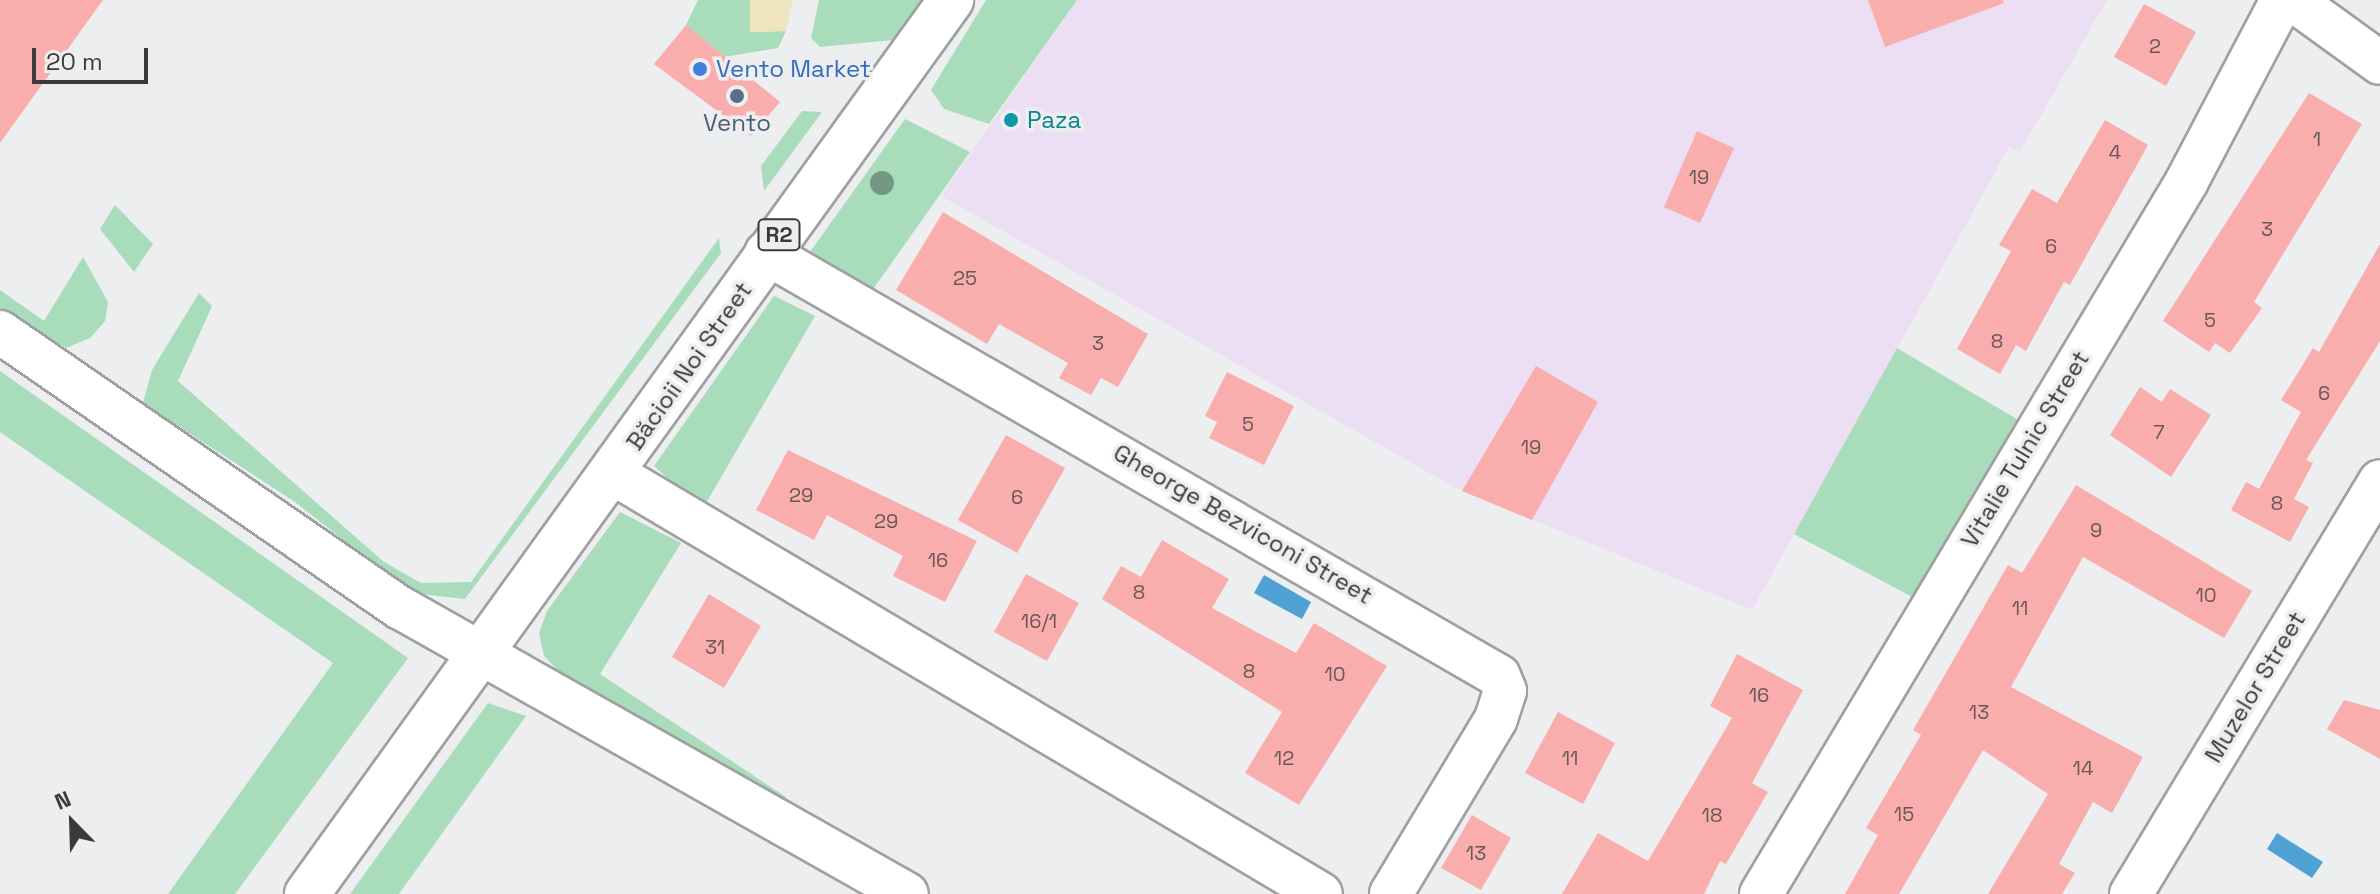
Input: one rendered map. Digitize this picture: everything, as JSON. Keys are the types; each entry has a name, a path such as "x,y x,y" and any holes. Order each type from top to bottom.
{"main road":[{"name":"Băcioii Noi Street","path":"307,894 614,474 766,253 951,0"}],"street":[{"name":"Vitalie Tulnic Street","path":"1761,894 2187,181 2282,0"},
{"path":"2293,0 2380,63"},
{"name":"Gheorge Bezviconi Street","path":"766,253 1499,676 1505,691 1496,719 1391,894"},
{"path":"0,332 399,607 907,894"},
{"path":"614,474 1321,894"},
{"name":"Muzelor Street","path":"2131,894 2380,481"}],"shaded area":[{"path":"1077,0 2107,0 2020,152 2009,147 1752,610 1456,488 941,196"}],"green space":[{"path":"698,0 750,0 750,32 786,31 778,48 724,57 686,25"},
{"path":"819,0 921,0 893,40 820,47 811,38"},
{"path":"986,0 1077,0 989,124 944,109 931,90"},
{"path":"802,111 822,112 764,191 761,166"},
{"path":"905,119 970,152 869,295 810,252"},
{"path":"115,205 153,244 134,272 100,229"},
{"path":"719,238 721,253 465,599 411,593 295,502 143,403 152,370 199,293 212,306 178,381 384,562 421,583 471,582"},
{"path":"83,257 108,302 105,321 90,338 66,348 0,308 0,290 44,321"},
{"path":"774,296 815,316 702,510 654,466"},
{"path":"1897,348 2020,421 1916,599 1794,534"},
{"path":"0,371 408,658 235,894 168,894 333,663 0,432"},
{"path":"620,512 681,543 600,674 786,797 782,803 565,678 544,656 539,633 547,611"},
{"path":"488,703 526,716 399,894 350,894"}],"sand":[{"path":"750,0 793,0 786,31 750,32"}],"water":[{"path":"1264,575 1311,602 1302,619 1254,593"},
{"path":"2277,833 2323,862 2312,878 2267,849"}],"building":[{"path":"0,0 103,0 0,143"},
{"path":"1868,0 2003,0 2004,3 1885,47"},
{"path":"2144,4 2196,32 2166,86 2114,57"},
{"path":"686,25 780,102 751,136 654,64"},
{"path":"2309,93 2362,124 2254,302 2262,308 2230,353 2215,343 2209,352 2163,321"},
{"path":"2105,120 2148,145 2070,285 2064,282 2026,351 2016,345 2000,374 1957,349 2011,251 1999,245 2032,189 2057,203"},
{"path":"1697,131 1734,148 1700,223 1664,207"},
{"path":"943,212 1148,334 1118,387 1101,378 1091,395 1059,378 1068,363 999,324 987,344 896,290"},
{"path":"2380,244 2380,341 2306,460 2313,463 2294,499 2309,507 2290,542 2231,510 2246,482 2259,489 2301,412 2281,400 2313,348 2319,352"},
{"path":"1536,366 1598,402 1532,520 1462,491"},
{"path":"1227,372 1294,406 1264,465 1209,438 1217,422 1205,416"},
{"path":"2140,387 2162,402 2170,389 2211,415 2171,477 2110,435"},
{"path":"1006,435 1065,468 1017,553 958,520"},
{"path":"788,450 977,541 945,602 893,576 903,556 827,515 814,540 756,510"},
{"path":"2076,485 2252,591 2224,638 2083,557 2011,687 2143,757 2112,813 2093,802 2059,864 2075,873 2062,894 1988,894 2048,794 1983,750 1899,894 1845,894 1878,835 1866,828 1921,735 1913,730 2008,565 2022,573"},
{"path":"1162,540 1229,579 1212,608 1296,653 1314,623 1387,666 1299,805 1245,773 1282,712 1102,599 1121,566 1141,577"},
{"path":"1026,574 1079,603 1047,661 994,632"},
{"path":"709,594 761,626 724,688 672,657"},
{"path":"1737,654 1803,690 1752,783 1768,792 1726,864 1720,861 1704,894 1562,894 1598,833 1648,861 1732,718 1710,706"},
{"path":"2344,700 2380,710 2380,759 2327,729"},
{"path":"1558,712 1615,743 1583,804 1525,773"},
{"path":"1472,815 1511,838 1481,890 1441,868"}],"place":[{"name":"Vento Market","path":"700,69"},
{"name":"Vento","path":"737,96"},
{"name":"Paza","path":"1011,120"}]}
